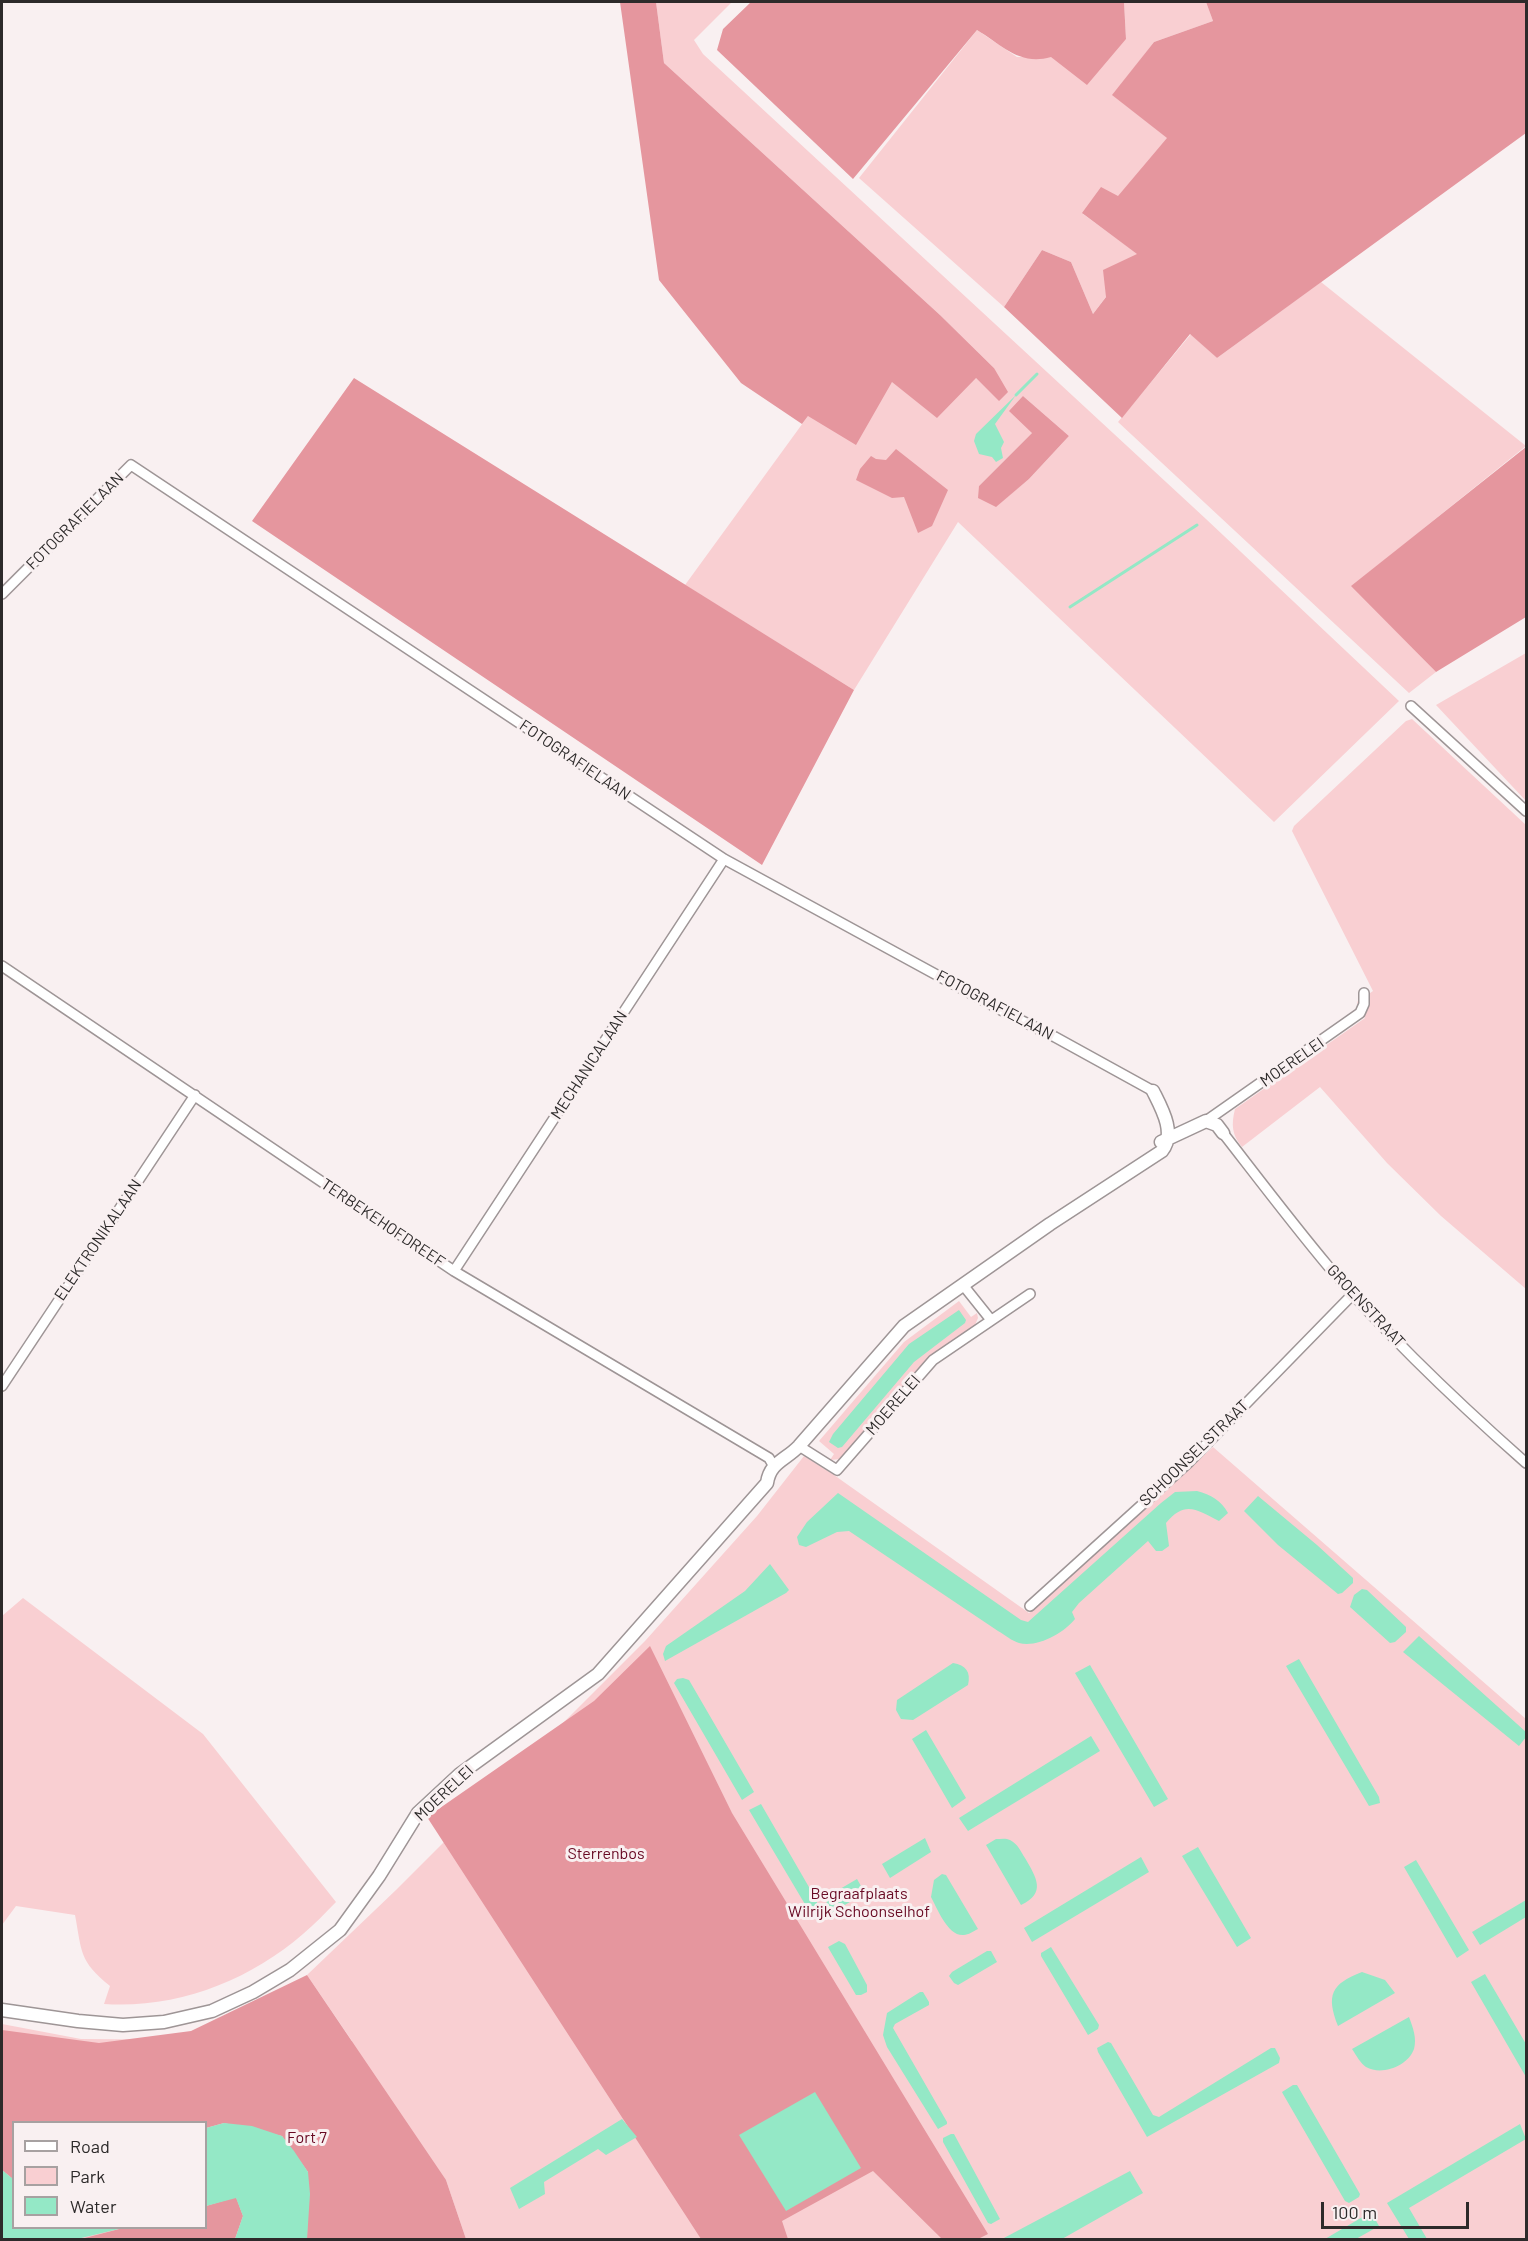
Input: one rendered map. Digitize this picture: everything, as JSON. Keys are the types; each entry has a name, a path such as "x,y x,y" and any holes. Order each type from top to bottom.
{"street":[{"name":"FOTOGRAFIELAAN","path":"2,594 131,465 724,859 1153,1091 1167,1126 1168,1138"},
{"path":"1411,706 1527,811"},
{"name":"MECHANICALAAN","path":"453,1270 724,859"},
{"name":"TERBEKEHOFDREEF","path":"2,966 453,1270 769,1458 773,1465"},
{"name":"MOERELEI","path":"2,2010 123,2025 164,2022 212,2011 253,1992 290,1970 340,1930 379,1876 418,1813 460,1774 598,1674 767,1483 768,1473 773,1465 799,1446 904,1326 1162,1151 1168,1138 1180,1135 1206,1121 1351,1020 1360,1013 1364,1004 1364,993"},
{"name":"ELEKTRONIKALAAN","path":"2,1386 195,1095"},
{"path":"1206,1121 1217,1125 1223,1133"},
{"name":"GROENSTRAAT","path":"1223,1133 1327,1265 1353,1294 1418,1361 1527,1463"},
{"path":"963,1285 991,1320"},
{"name":"MOERELEI","path":"799,1446 837,1470 933,1360 1030,1294"},
{"name":"SCHOONSELSTRAAT","path":"1030,1606 1188,1463 1353,1294"}],"green space":[{"path":"620,2 656,2 664,63 940,315 994,368 1008,392 999,401 976,378 937,418 892,382 856,445 808,416 802,424 741,383 659,280"},
{"path":"656,2 732,2 694,40 703,54 1206,519 1399,701 1274,822 958,522 854,690 685,585 808,416 892,382 976,378 999,400 994,368 940,315 664,63","holes":["1023,396 1069,436 1029,479 996,506 979,486 1032,433"]},
{"path":"751,2 1124,2 1126,39 1087,85 1051,57 1029,59 1020,56 1003,48 977,30 853,179 717,50 723,29"},
{"path":"1124,2 1206,2 1213,21 1154,42 1113,95 1168,138 1118,197 1083,214 1138,254 1093,314 1071,262 1042,250 1004,307 859,178 977,30 1017,57 1051,57 1126,39"},
{"path":"1206,2 1526,2 1526,133 1217,358 1190,334 1122,418 1004,307 1042,250 1071,262 1093,314 1106,297 1103,270 1137,254 1082,213 1101,187 1118,196 1167,138 1112,95 1154,42 1213,21"},
{"path":"1321,282 1526,446 1352,586 1436,672 1409,693 1118,422 1191,334 1217,358"},
{"path":"354,378 854,690 762,865 252,521"},
{"path":"1023,396 1069,436 1029,479 996,507 978,498 979,486 1032,433 1009,411"},
{"path":"1526,447 1526,617 1436,672 1351,586"},
{"path":"896,449 948,490 932,526 918,533 904,497 892,498 856,480 860,469 871,456 886,460"},
{"path":"1526,653 1526,801 1436,705"},
{"path":"1412,719 1526,825 1526,1289 1441,1216 1387,1163 1320,1087 1242,1147 1233,1129 1235,1109 1365,1018 1357,1002 1373,991 1292,831 1294,826 1406,721"},
{"path":"959,1301 971,1317 977,1313 978,1318 975,1325 926,1361 841,1459 830,1460 834,1454 819,1441 904,1342"},
{"name":"Begraafplaats Wilrijk Schoonselhof","path":"1213,1447 1526,1719 1526,2239 466,2239 446,2180 452,2239 2,2239 2,2024 81,2039 352,2041 307,1975 396,1890 645,1641 757,1516 804,1456 1029,1613"},
{"path":"23,1598 203,1734 336,1902 282,1951 235,1978 184,1996 158,2002 104,2004 110,1986 92,1970 87,1962 79,1938 75,1915 16,1906 2,1925 2,1616"},
{"name":"Sterrenbos","path":"650,1646 732,1813 988,2234 978,2239 942,2239 873,2171 782,2221 788,2239 701,2239 427,1817 594,1701"},
{"name":"Fort 7","path":"307,1975 446,2180 466,2239 307,2239 308,2172 282,2136 224,2123 207,2128 207,2121 12,2121 12,2178 2,2170 2,2030 99,2043 191,2031"},
{"path":"236,2197 243,2216 235,2239 77,2240 119,2229 207,2229 207,2206"}],"water":[{"path":"1016,395 995,424 1004,442 1001,448 1003,458 996,462 992,457 979,454 974,441 976,434"},
{"path":"959,1310 966,1320 965,1323 914,1362 842,1447 838,1448 829,1442 833,1434 909,1344"},
{"path":"1197,1491 1215,1499 1228,1513 1219,1521 1191,1509 1179,1511 1166,1523 1169,1546 1162,1551 1156,1551 1148,1541 1079,1603 1072,1612 1075,1619 1070,1624 1050,1638 1026,1644 1011,1639 849,1531 837,1532 806,1547 799,1545 797,1537 807,1522 838,1493 1021,1620 1028,1622 1175,1492"},
{"path":"1258,1496 1317,1545 1353,1578 1353,1583 1338,1594 1278,1545 1244,1511"},
{"path":"770,1564 789,1590 786,1593 665,1661 663,1654 666,1646 745,1591"},
{"path":"1362,1589 1367,1590 1406,1627 1406,1632 1395,1642 1390,1643 1350,1607 1354,1595"},
{"path":"1419,1636 1526,1732 1526,1737 1519,1746 1403,1652"},
{"path":"1299,1659 1379,1797 1380,1803 1369,1806 1286,1666"},
{"path":"953,1663 961,1665 966,1670 969,1676 968,1685 913,1720 901,1719 896,1710 897,1700"},
{"path":"1090,1665 1168,1799 1154,1807 1075,1673"},
{"path":"677,1679 689,1680 754,1792 742,1800 674,1683"},
{"path":"926,1730 966,1798 952,1808 912,1739"},
{"path":"1091,1736 1100,1751 968,1831 959,1818"},
{"path":"761,1804 817,1901 817,1906 809,1911 749,1810"},
{"path":"925,1838 931,1852 890,1878 882,1864"},
{"path":"996,1839 1008,1839 1015,1844 1033,1872 1037,1890 1029,1900 1021,1905 986,1845"},
{"path":"1198,1847 1251,1938 1237,1947 1182,1856"},
{"path":"1141,1857 1149,1872 1032,1942 1024,1928"},
{"path":"1416,1860 1469,1950 1457,1958 1404,1867"},
{"path":"942,1874 946,1875 978,1929 966,1935 958,1934 944,1921 931,1897 934,1880"},
{"path":"857,1879 865,1893 828,1915 825,1910 828,1896"},
{"path":"1526,1900 1526,1917 1480,1945 1472,1932"},
{"path":"839,1941 845,1944 867,1985 867,1992 861,1995 856,1995 828,1947"},
{"path":"1051,1947 1099,2025 1098,2029 1088,2035 1041,1956 1041,1953"},
{"path":"987,1951 991,1951 997,1962 958,1985 954,1983 949,1976 952,1972"},
{"path":"1362,1972 1385,1980 1395,1993 1338,2026 1332,2006 1334,1992 1343,1981"},
{"path":"1485,1974 1526,2044 1526,2077 1471,1982"},
{"path":"923,1992 929,2005 895,2024 893,2028 947,2122 938,2129 887,2047 883,2035 887,2013"},
{"path":"1409,2017 1415,2041 1411,2055 1400,2065 1387,2070 1372,2070 1364,2066 1352,2049"},
{"path":"1108,2042 1111,2043 1153,2115 1159,2117 1271,2048 1275,2048 1280,2058 1279,2063 1147,2137 1098,2052 1097,2048"},
{"path":"1297,2085 1360,2194 1349,2203 1345,2201 1282,2092"},
{"path":"815,2092 861,2168 786,2211 739,2135"},
{"path":"622,2119 637,2137 606,2155 598,2149 544,2182 545,2194 519,2209 510,2188"},
{"path":"224,2123 252,2126 282,2136 308,2172 310,2194 307,2239 235,2239 243,2216 236,2198 207,2206 207,2128"},
{"path":"1520,2124 1526,2139 1409,2208 1427,2239 1409,2239 1387,2203"},
{"path":"954,2134 1000,2219 991,2224 988,2223 943,2142 943,2138"},
{"path":"2,2170 12,2178 12,2229 119,2229 77,2239 2,2239"},
{"path":"1130,2171 1143,2193 1062,2239 1002,2239"},
{"path":"1371,2212 1379,2226 1356,2239 1325,2239"}],"waterway":[{"path":"1016,395 1037,374"},
{"path":"1070,607 1197,525"}]}
